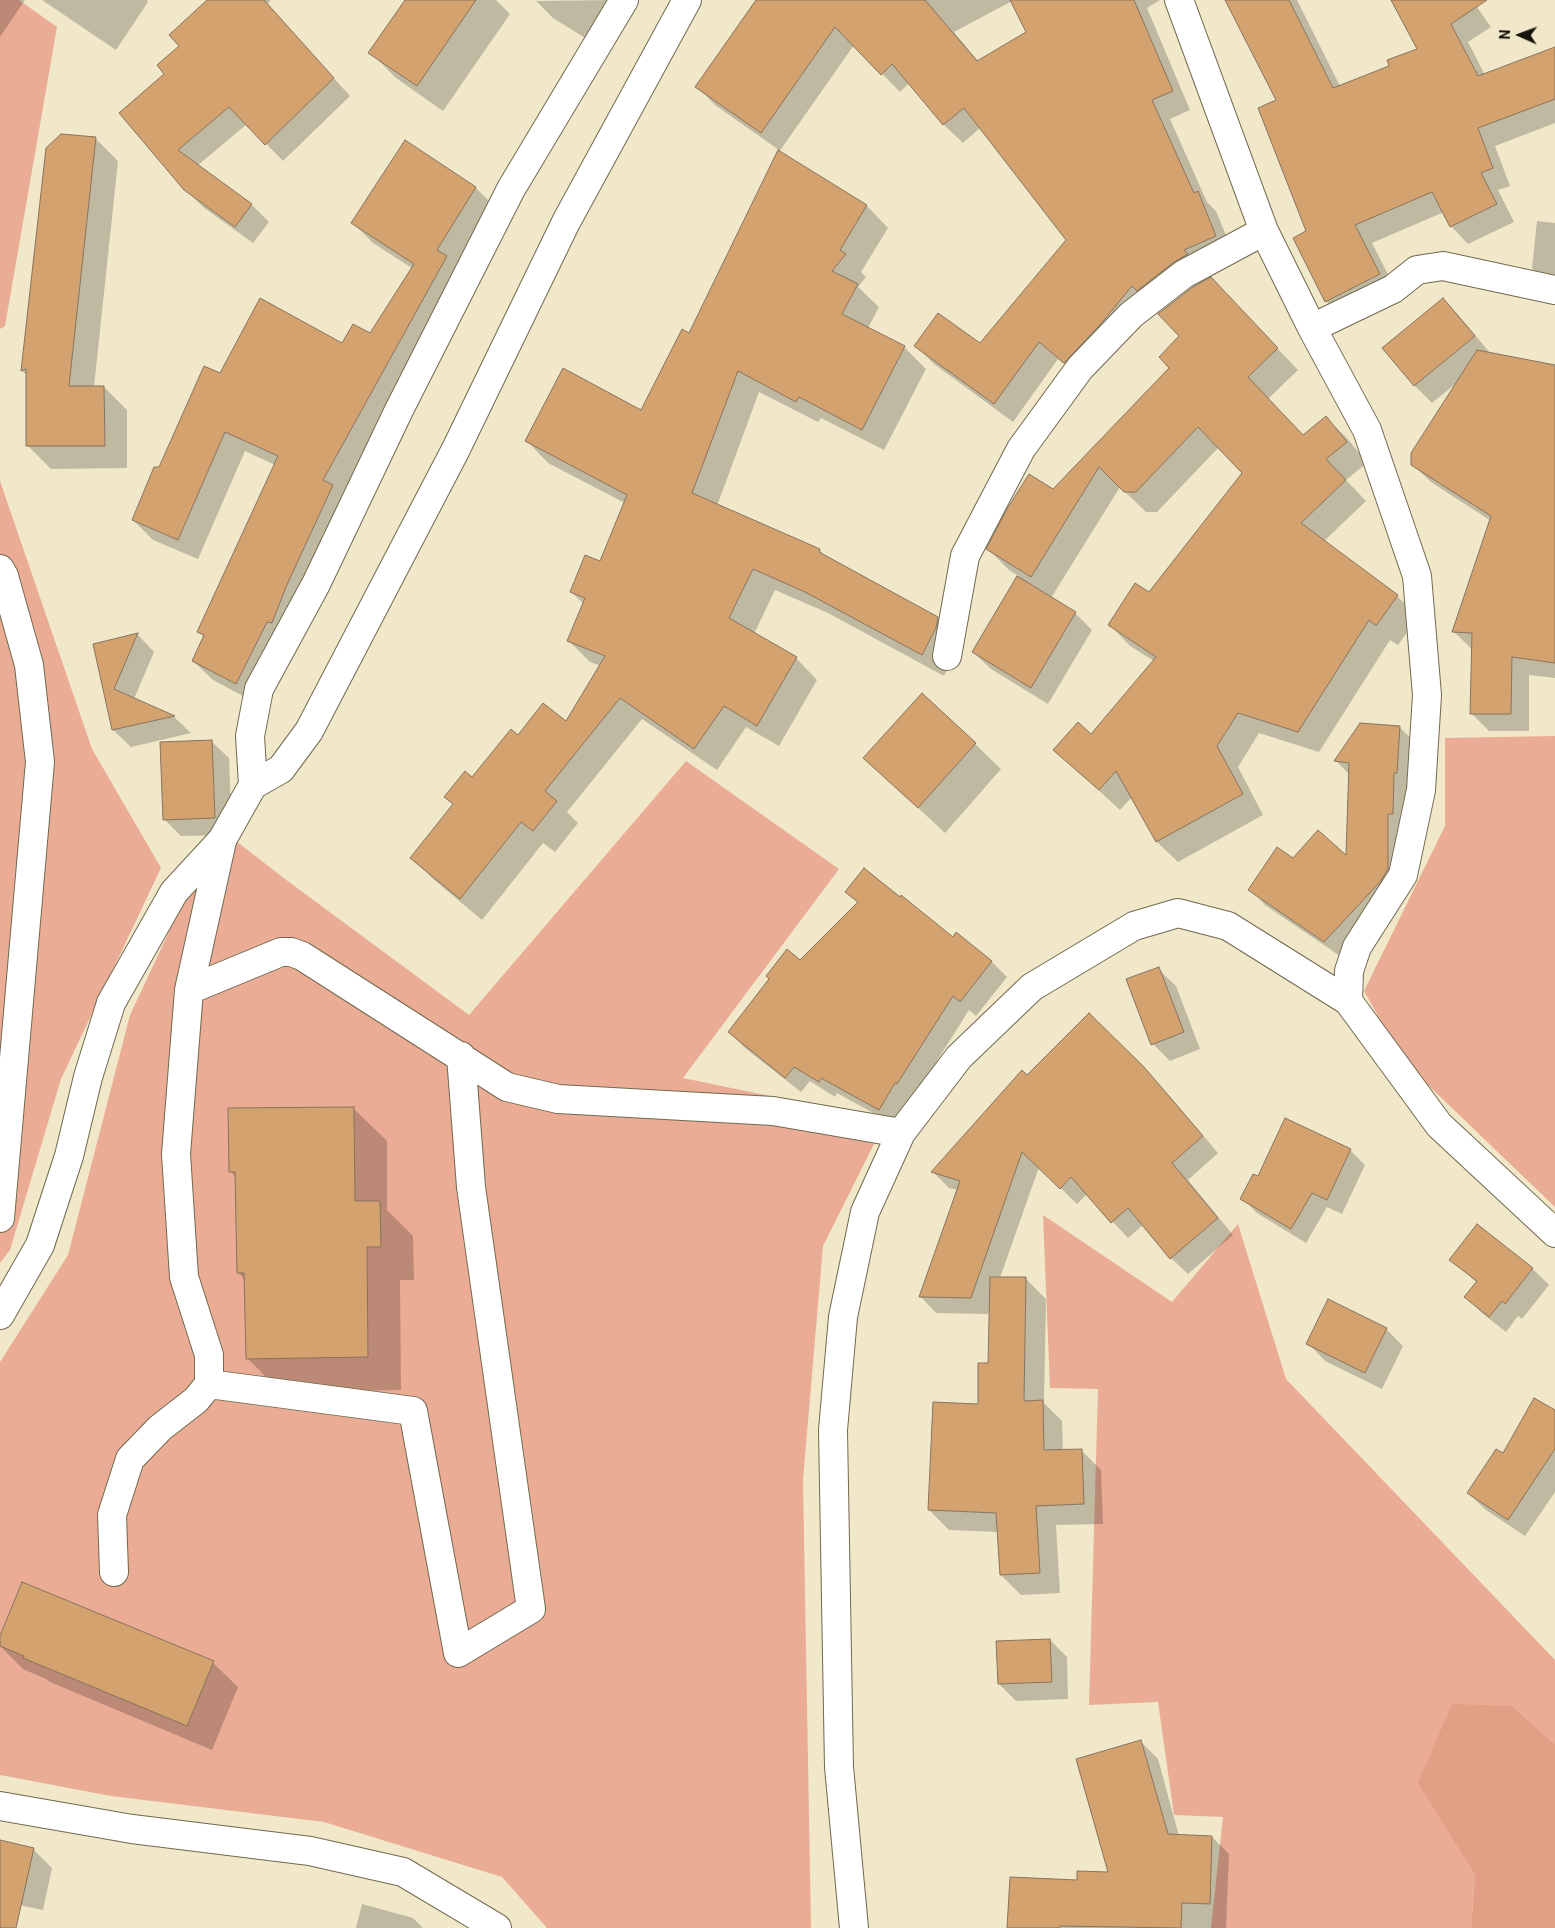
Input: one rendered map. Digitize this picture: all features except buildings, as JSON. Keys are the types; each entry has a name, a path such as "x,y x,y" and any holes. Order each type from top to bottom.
{"street":[{"path":"254,785 250,736 259,689 316,584 398,410 511,189 624,0"},
{"path":"0,1315 40,1245 68,1156 88,1077 111,1003 174,892 222,840 254,785 281,769 309,731 456,449 566,222 687,0"},
{"path":"1179,0 1264,231 1312,328 1367,430 1417,576 1427,695 1421,790 1403,876 1357,947 1349,971 1348,1001"},
{"path":"947,656 965,556 1021,449 1080,368 1131,315 1184,274 1264,231"},
{"path":"1312,328 1393,289 1418,270 1443,266 1555,290"},
{"path":"0,569 4,576 29,664 40,762 0,1218"},
{"path":"114,1572 112,1515 130,1459 160,1428 196,1400 209,1384 209,1355 184,1277 176,1154 189,990 222,840"},
{"path":"854,1928 839,1767 833,1430 843,1317 865,1212 901,1133 959,1057 1032,987 1134,926 1178,913 1228,926 1348,1001 1439,1125 1555,1233"},
{"path":"189,990 281,952 291,952 302,956 507,1087 558,1099 773,1111 901,1133"},
{"path":"209,1384 413,1411 458,1653 531,1609 471,1186 461,1056"},
{"path":"0,1806 132,1829 310,1851 402,1872 497,1928"}],"shaded area":[{"path":"0,0 19,0 57,27 5,326 0,329"},
{"path":"0,481 92,749 161,868 61,1079 10,1250 0,1263"},
{"path":"1555,736 1555,1207 1404,1062 1364,991 1445,826 1445,738"},
{"path":"686,761 839,869 683,1078 886,1120 823,1246 803,1480 811,1928 547,1928 502,1877 324,1822 111,1796 0,1775 0,1362 68,1255 130,1015 218,827 469,1015"},
{"path":"1043,1215 1172,1302 1238,1224 1286,1379 1555,1660 1555,1744 1512,1706 1419,1782 1475,1875 1471,1928 1211,1928 1223,1817 1174,1815 1158,1702 1089,1705 1098,1389 1050,1388"},
{"path":"1452,1704 1512,1706 1555,1744 1555,1928 1471,1928 1475,1875 1418,1783"}]}
